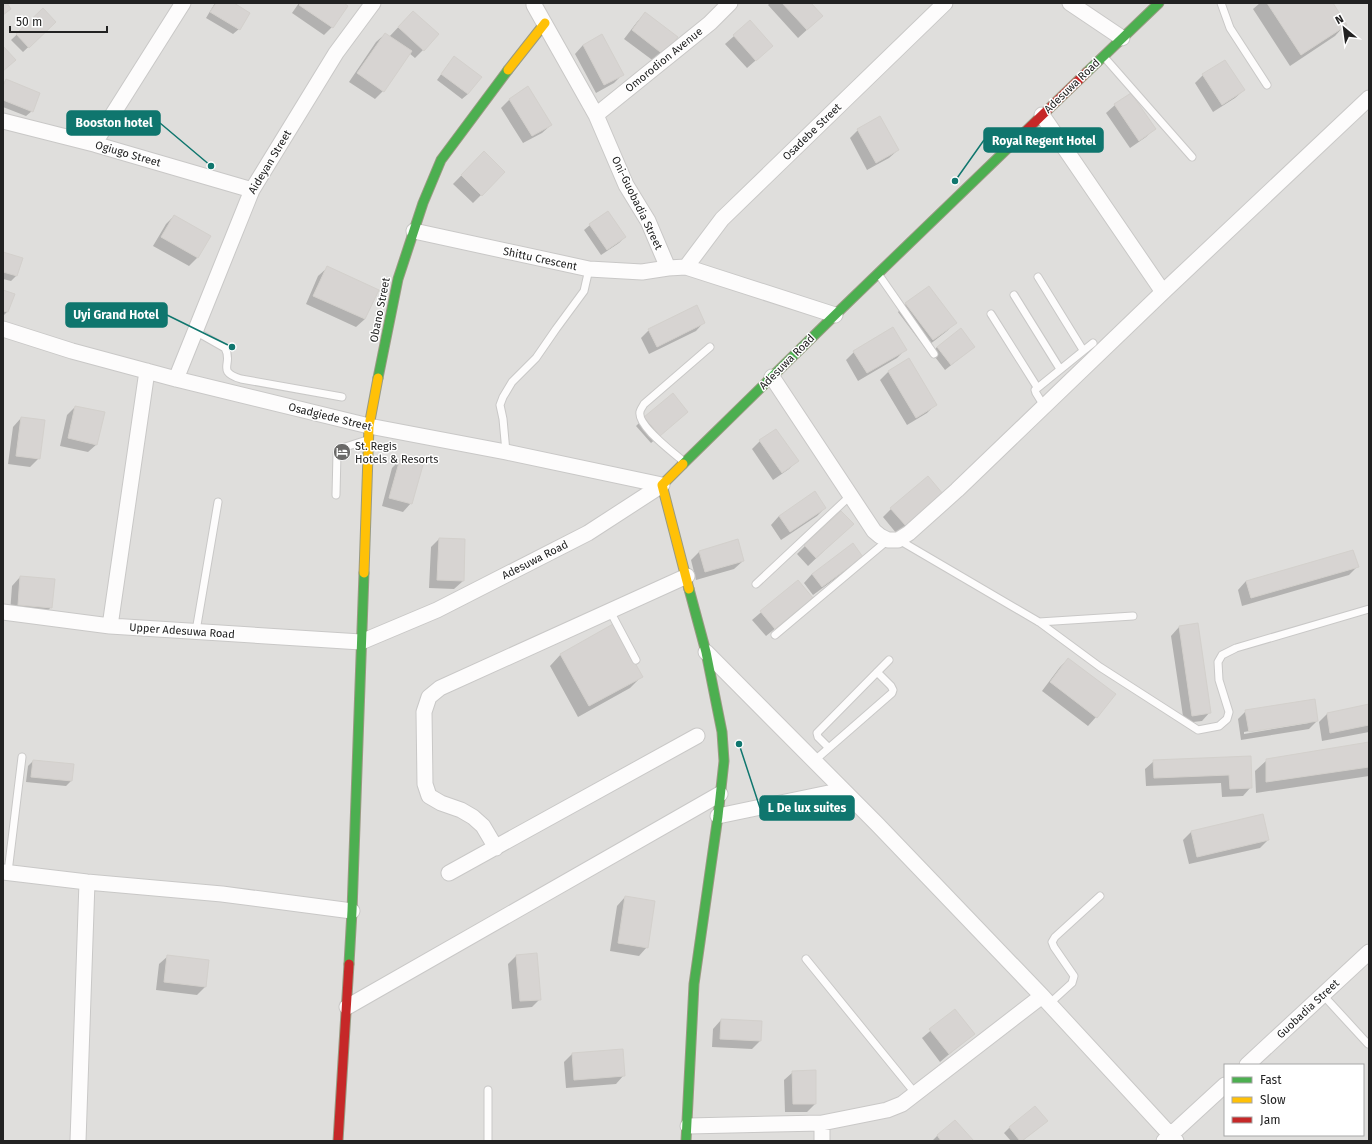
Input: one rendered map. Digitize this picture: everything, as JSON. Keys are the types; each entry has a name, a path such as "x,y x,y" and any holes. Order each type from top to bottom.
{"street":[{"path":"94,144 183,3"},
{"name":"Aideyan Street","path":"176,379 252,190 336,53 373,3"},
{"name":"Omorodion Avenue","path":"596,114 710,23 730,3"},
{"name":"Osadebe Street","path":"686,267 722,219 945,3"},
{"path":"1070,3 1122,38"},
{"name":"Adesuwa Road","path":"361,642 437,610 588,533 662,485 878,273 1159,3"},
{"name":"Oni-Guobadia Street","path":"534,4 596,114 626,185 648,221 668,268"},
{"name":"Obano Street","path":"338,1141 352,911 369,433 398,279 423,203 440,160 489,94 545,23"},
{"path":"772,377 874,531 880,536 893,540 909,533 957,490 1163,292 1369,98"},
{"path":"1042,115 1163,292"},
{"name":"Ogiugo Street","path":"3,121 94,144 252,190"},
{"name":"Shittu Crescent","path":"414,231 589,269 642,272 668,268"},
{"path":"668,268 686,267 835,315"},
{"name":"Osadgiede Street","path":"3,329 72,351 369,433 506,452 662,485"},
{"path":"110,626 147,371"},
{"path":"662,485 706,652 722,732 724,761 718,816 694,984 688,1126 686,1141"},
{"path":"496,848 483,826 473,817 429,796 424,784 424,712 429,697 440,688 687,576"},
{"name":"Upper Adesuwa Road","path":"3,612 110,626 361,642"},
{"path":"706,652 877,824 1045,1000 1170,1139 1224,1086"},
{"path":"449,873 697,736"},
{"path":"718,816 843,790"},
{"path":"347,1007 720,794"},
{"path":"5,872 87,882 222,894 352,911"},
{"path":"78,1141 87,882"},
{"name":"Guobadia Street","path":"1248,1064 1369,952"},
{"path":"688,1126 822,1123 887,1110 902,1104 915,1093 1045,1000"},
{"path":"822,1123 822,1141"}],"lane":[{"path":"1222,3 1230,28 1267,85"},
{"path":"1103,56 1192,157"},
{"path":"506,452 503,419 500,405 503,397 512,382 536,358 584,291 589,269"},
{"path":"878,273 934,354"},
{"path":"1038,277 1083,350"},
{"path":"1014,295 1060,369"},
{"path":"991,314 1037,387"},
{"path":"195,331 225,348 227,351 226,369 228,374 233,377 342,397"},
{"path":"1044,406 1036,393 1035,390 1037,387 1093,343"},
{"path":"685,463 646,428 641,420 640,413 644,404 710,347"},
{"path":"336,495 337,453 339,449 369,433"},
{"path":"756,584 850,496"},
{"path":"196,632 218,502"},
{"path":"775,635 893,540 1039,622 1100,667 1198,730 1219,726 1227,719 1229,712 1219,680 1218,662 1222,655 1236,648 1369,609"},
{"path":"610,611 636,660"},
{"path":"1039,622 1133,616"},
{"path":"829,748 818,737 817,733 889,660"},
{"path":"814,761 892,693 894,690 877,672"},
{"path":"5,872 22,757"},
{"path":"1045,1000 1072,983 1074,976 1054,948 1052,942 1055,937 1100,896"},
{"path":"806,959 915,1093"},
{"path":"1323,995 1368,1044"},
{"path":"488,1090 488,1141"}],"shaded area":[{"path":"3,3 1369,3 1369,1141 3,1141"}],"building":[{"path":"3,3 7,3 11,9 3,15"},
{"path":"216,3 234,3 250,13 240,30 210,12"},
{"path":"301,3 344,3 348,6 333,28 299,5"},
{"path":"782,3 811,3 823,16 807,30"},
{"path":"1267,3 1333,3 1347,25 1301,55"},
{"path":"43,8 56,22 29,48 16,34"},
{"path":"413,11 439,34 424,51 398,27"},
{"path":"645,12 678,37 664,55 632,30"},
{"path":"750,20 773,46 756,61 733,35"},
{"path":"385,33 412,51 384,92 357,73"},
{"path":"602,34 624,75 604,85 583,45"},
{"path":"3,46 16,60 3,71"},
{"path":"454,56 482,77 468,94 441,74"},
{"path":"1225,60 1245,90 1222,105 1202,74"},
{"path":"6,79 40,93 33,112 3,100 3,86"},
{"path":"528,86 552,125 532,136 509,99"},
{"path":"1131,93 1156,129 1139,141 1114,104"},
{"path":"880,116 899,150 876,163 857,129"},
{"path":"484,151 505,172 482,196 461,175"},
{"path":"608,211 626,237 607,250 589,224"},
{"path":"174,215 211,236 198,258 161,237"},
{"path":"3,252 23,258 17,276 3,272"},
{"path":"327,266 379,290 365,319 313,296"},
{"path":"929,286 957,323 933,340 905,303"},
{"path":"3,290 15,294 8,312 3,311"},
{"path":"697,305 705,323 657,347 648,329"},
{"path":"893,327 907,350 867,373 853,351"},
{"path":"961,328 975,347 951,365 937,347"},
{"path":"909,358 937,405 916,418 888,371"},
{"path":"673,393 688,412 660,436 644,417"},
{"path":"75,406 105,412 97,445 68,438"},
{"path":"21,417 45,420 40,459 16,456"},
{"path":"776,429 799,461 782,473 759,440"},
{"path":"400,459 423,465 412,504 389,498"},
{"path":"928,476 943,494 906,526 890,508"},
{"path":"815,491 826,508 790,532 779,516"},
{"path":"841,511 854,524 816,558 804,545"},
{"path":"439,538 465,539 464,581 437,580"},
{"path":"738,539 744,561 705,572 699,551"},
{"path":"853,543 863,557 822,587 812,574"},
{"path":"1353,550 1359,567 1251,598 1246,581"},
{"path":"20,576 55,579 52,608 18,605"},
{"path":"798,580 813,598 775,629 760,611"},
{"path":"1198,623 1211,713 1192,716 1179,626"},
{"path":"613,624 643,677 589,706 560,654"},
{"path":"1068,658 1116,694 1097,718 1050,682"},
{"path":"1315,699 1318,721 1249,732 1245,710"},
{"path":"1369,704 1369,725 1330,733 1327,713"},
{"path":"1369,742 1369,767 1266,782 1266,759"},
{"path":"1251,756 1252,788 1230,789 1229,775 1154,778 1153,760"},
{"path":"33,760 74,764 72,781 31,777"},
{"path":"1263,814 1269,840 1197,857 1191,831"},
{"path":"625,896 655,901 648,948 618,943"},
{"path":"537,953 541,1000 520,1001 516,955"},
{"path":"167,955 209,960 206,987 164,982"},
{"path":"955,1009 975,1034 949,1054 929,1029"},
{"path":"721,1019 762,1021 761,1041 720,1039"},
{"path":"623,1049 625,1076 574,1080 572,1053"},
{"path":"816,1070 816,1104 793,1104 792,1071"},
{"path":"1035,1106 1048,1121 1020,1141 1009,1127"},
{"path":"955,1120 974,1141 941,1141 937,1135"}],"traffic: fast":[{"path":"1087,72 1159,3"},
{"path":"378,378 398,279 423,203 441,160 508,70"},
{"path":"683,464 1008,148"},
{"path":"349,964 364,573"},
{"path":"686,1141 694,984 718,816 724,761 722,732 706,652 689,589"}],"traffic: slow":[{"path":"508,70 545,23"},
{"path":"364,573 369,426 378,378"},
{"path":"683,464 662,485 689,589"}],"traffic: jam":[{"path":"1008,148 1087,72"},
{"path":"338,1141 349,964"}],"place":[{"name":"Booston hotel","path":"211,166"},
{"name":"Royal Regent Hotel","path":"955,181"},
{"name":"Uyi Grand Hotel","path":"232,347"},
{"name":"St. Regis Hotels & Resorts","path":"342,452"},
{"name":"L De lux suites","path":"739,744"}]}
